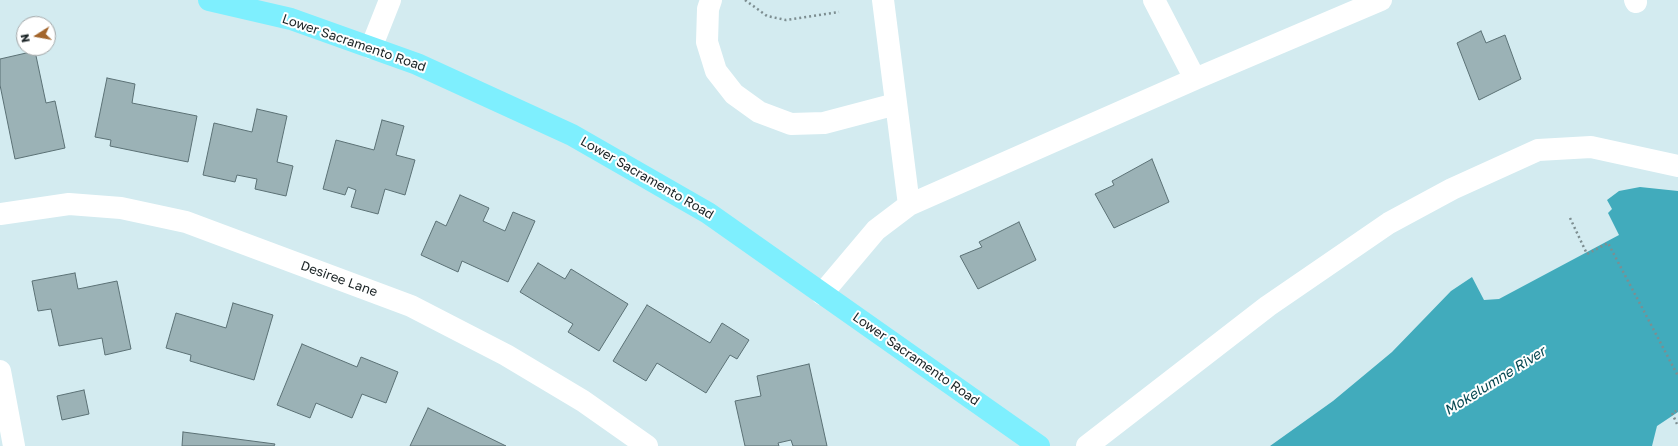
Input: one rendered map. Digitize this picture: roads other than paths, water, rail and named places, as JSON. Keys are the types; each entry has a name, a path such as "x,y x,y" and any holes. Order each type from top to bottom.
{"main road":[{"name":"Lower Sacramento Road","path":"209,0 291,19 417,64 572,135 708,213 1039,446"}],"street":[{"path":"371,48 390,0"},
{"path":"711,0 708,9 707,42 716,71 734,94 759,112 791,124 824,123 896,104"},
{"path":"883,0 909,205"},
{"path":"1154,0 1195,79"},
{"path":"822,294 876,230 909,205 1195,79 1381,0"},
{"path":"1087,446 1268,306 1389,223 1452,189 1538,150 1591,147 1678,166"},
{"name":"Desiree Lane","path":"0,214 69,204 121,208 186,222 411,306 506,355 583,401 647,446"},
{"path":"0,371 14,446"}],"water":[{"name":"Mokelumne River","path":"1640,187 1678,191 1678,412 1657,426 1652,446 1270,446 1333,401 1392,352 1451,291 1472,277 1484,300 1499,299 1619,235 1608,213 1612,209 1607,200 1619,191"}]}
